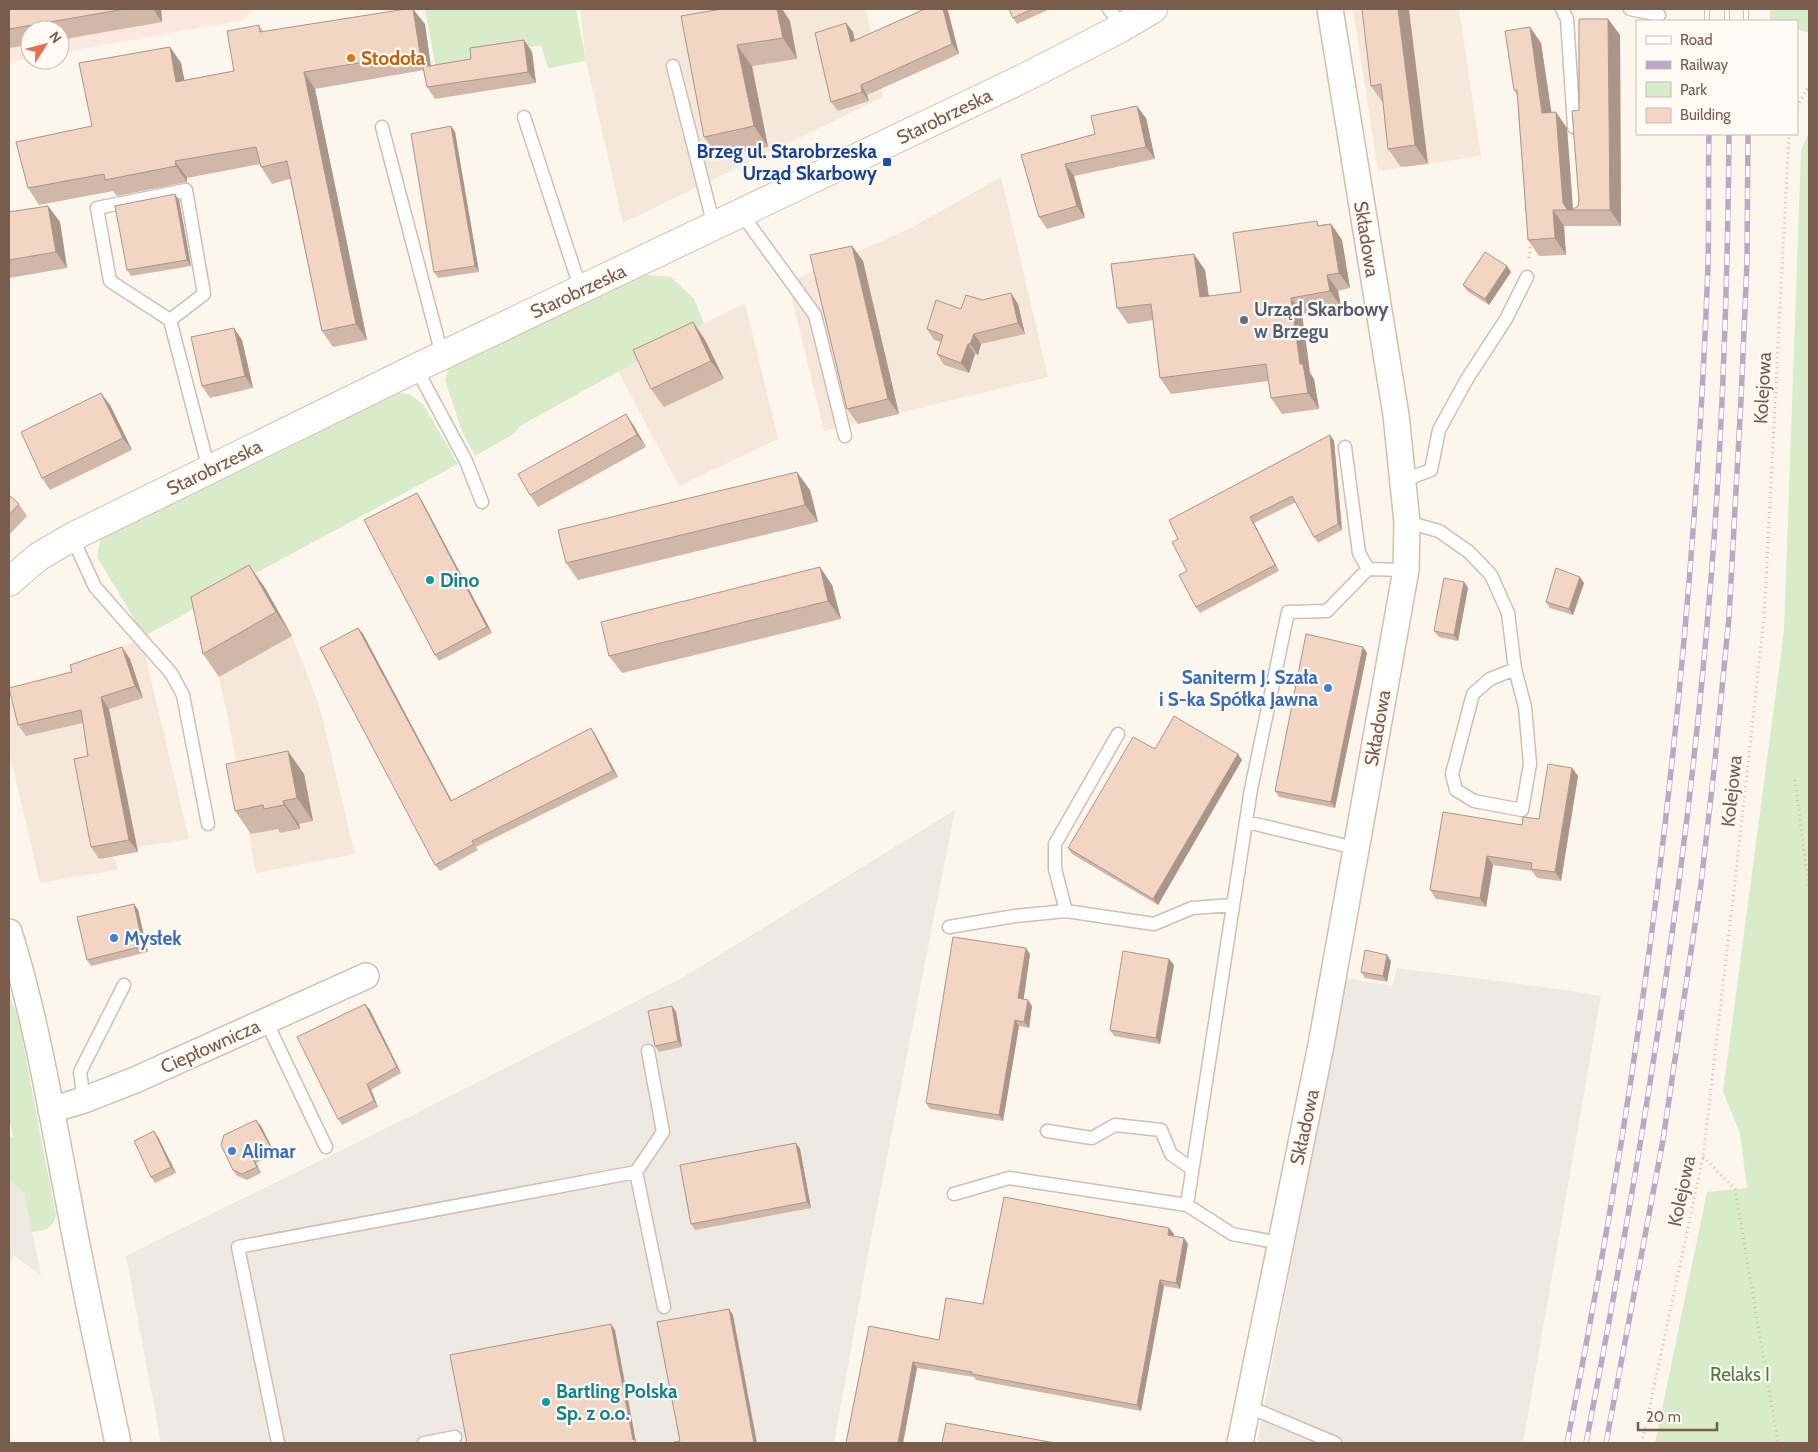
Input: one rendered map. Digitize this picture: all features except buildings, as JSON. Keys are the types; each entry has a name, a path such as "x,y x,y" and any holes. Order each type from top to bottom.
{"street":[{"name":"Starobrzeska","path":"9,582 38,557 72,537 442,355 1026,77 1116,18 1154,9"},
{"name":"Składowa","path":"1240,1443 1321,1045 1406,570 1407,522 1396,415 1330,9"},
{"path":"9,932 13,963 36,1037 76,1243 118,1443"},
{"name":"Ciepłownicza","path":"51,1110 84,1100 135,1080 366,976"}],"lane":[{"path":"1562,9 1567,19 1576,143"},
{"path":"1630,9 1659,15"},
{"path":"673,66 714,226"},
{"path":"524,117 581,290"},
{"path":"382,127 442,355"},
{"path":"170,320 204,294 186,190 96,208 110,281 170,320 209,470"},
{"path":"741,213 815,315 845,436"},
{"path":"1404,480 1431,470 1439,430 1467,379 1506,319 1528,277"},
{"path":"416,368 466,461 482,502"},
{"path":"1344,448 1359,553 1368,570"},
{"path":"1407,522 1439,531 1469,552 1491,575 1508,613 1515,669 1525,707 1530,764 1522,810 1474,801 1456,790 1452,774 1473,694 1490,679 1515,669"},
{"path":"72,537 95,588 171,672 182,694 208,824"},
{"path":"1187,1205 1252,789 1288,612 1327,611 1368,570 1406,570"},
{"path":"1066,911 1055,869 1055,844 1118,734"},
{"path":"1247,822 1355,848"},
{"path":"949,927 1015,916 1066,911 1154,924 1192,908 1233,905"},
{"path":"84,1100 80,1072 124,985"},
{"path":"266,1021 326,1147"},
{"path":"648,1051 662,1132 636,1172 664,1307"},
{"path":"1046,1131 1092,1138 1115,1125 1161,1130 1171,1154 1192,1169"},
{"path":"278,1443 238,1247 636,1172"},
{"path":"954,1194 1009,1178 1187,1205 1232,1234 1280,1243"},
{"path":"1247,1406 1335,1443"},
{"path":"424,1443 455,1436"}],"path":[{"path":"1798,105 1809,84"},
{"name":"Kolejowa","path":"1642,1443 1703,1157 1764,618 1789,135"},
{"path":"1528,277 1531,241"},
{"path":"1795,780 1809,889"},
{"path":"1703,1157 1735,1189 1778,1443"}],"shaded area":[{"path":"9,9 252,9 244,20 70,51 70,20 20,20 20,60 9,62"},
{"path":"580,9 866,9 883,97 623,223 586,61"},
{"path":"1353,9 1459,9 1481,156 1378,171"},
{"path":"1001,177 1048,377 824,431 788,282 909,229"},
{"path":"745,303 778,439 679,486 618,371 693,329"},
{"path":"257,573 292,636 319,705 355,854 256,873 229,723 202,602"},
{"path":"141,638 189,839 137,847 137,852 114,856 118,870 40,883 9,751 9,703 74,668"},
{"path":"955,810 869,1249 834,1443 161,1443 126,1256 415,1114 682,978"},
{"path":"1397,968 1601,996 1523,1443 1257,1443 1346,978 1392,986"},
{"path":"9,1181 24,1191 41,1276 14,1255 9,1265"}],"green space":[{"path":"425,9 576,9 586,61 548,68 541,45 436,68"},
{"path":"1770,9 1809,9 1809,33 1798,29 1798,20 1770,20"},
{"name":"Relaks I","path":"1809,132 1809,1443 1655,1443 1707,1192 1747,1188 1740,1133 1723,1092 1784,631 1801,151"},
{"path":"646,275 671,277 694,299 704,324 520,426 515,433 475,456 462,431 445,380 449,368 589,300"},
{"path":"397,393 409,394 423,404 458,464 202,602 187,613 146,635 97,557 100,540 107,533 383,398"},
{"path":"9,995 18,1017 56,1216 50,1227 37,1232 32,1232 24,1192 9,1181 9,1135 13,1138 9,1116"}],"railway":[{"path":"1707,9 1707,20"},
{"path":"1727,9 1727,20"},
{"path":"1746,9 1746,20"},
{"path":"1567,1443 1620,1151 1661,858 1691,562 1701,414 1708,266 1709,135"},
{"path":"1586,1443 1629,1212 1648,1096 1666,979 1695,746 1707,629 1719,464 1728,228 1729,135"},
{"path":"1606,1443 1663,1140 1701,884 1714,770 1729,617 1741,400 1747,262 1748,135"}],"place":[{"name":"Stodoła","path":"351,58"},
{"name":"Brzeg ul. Starobrzeska Urząd Skarbowy","path":"887,162"},
{"name":"Urząd Skarbowy w Brzegu","path":"1244,320"},
{"name":"Dino","path":"430,580"},
{"name":"Saniterm J. Szała i S-ka Spółka Jawna","path":"1328,688"},
{"name":"Mysłek","path":"114,938"},
{"name":"Alimar","path":"232,1151"},
{"name":"Bartling Polska Sp. z o.o.","path":"546,1402"}]}
